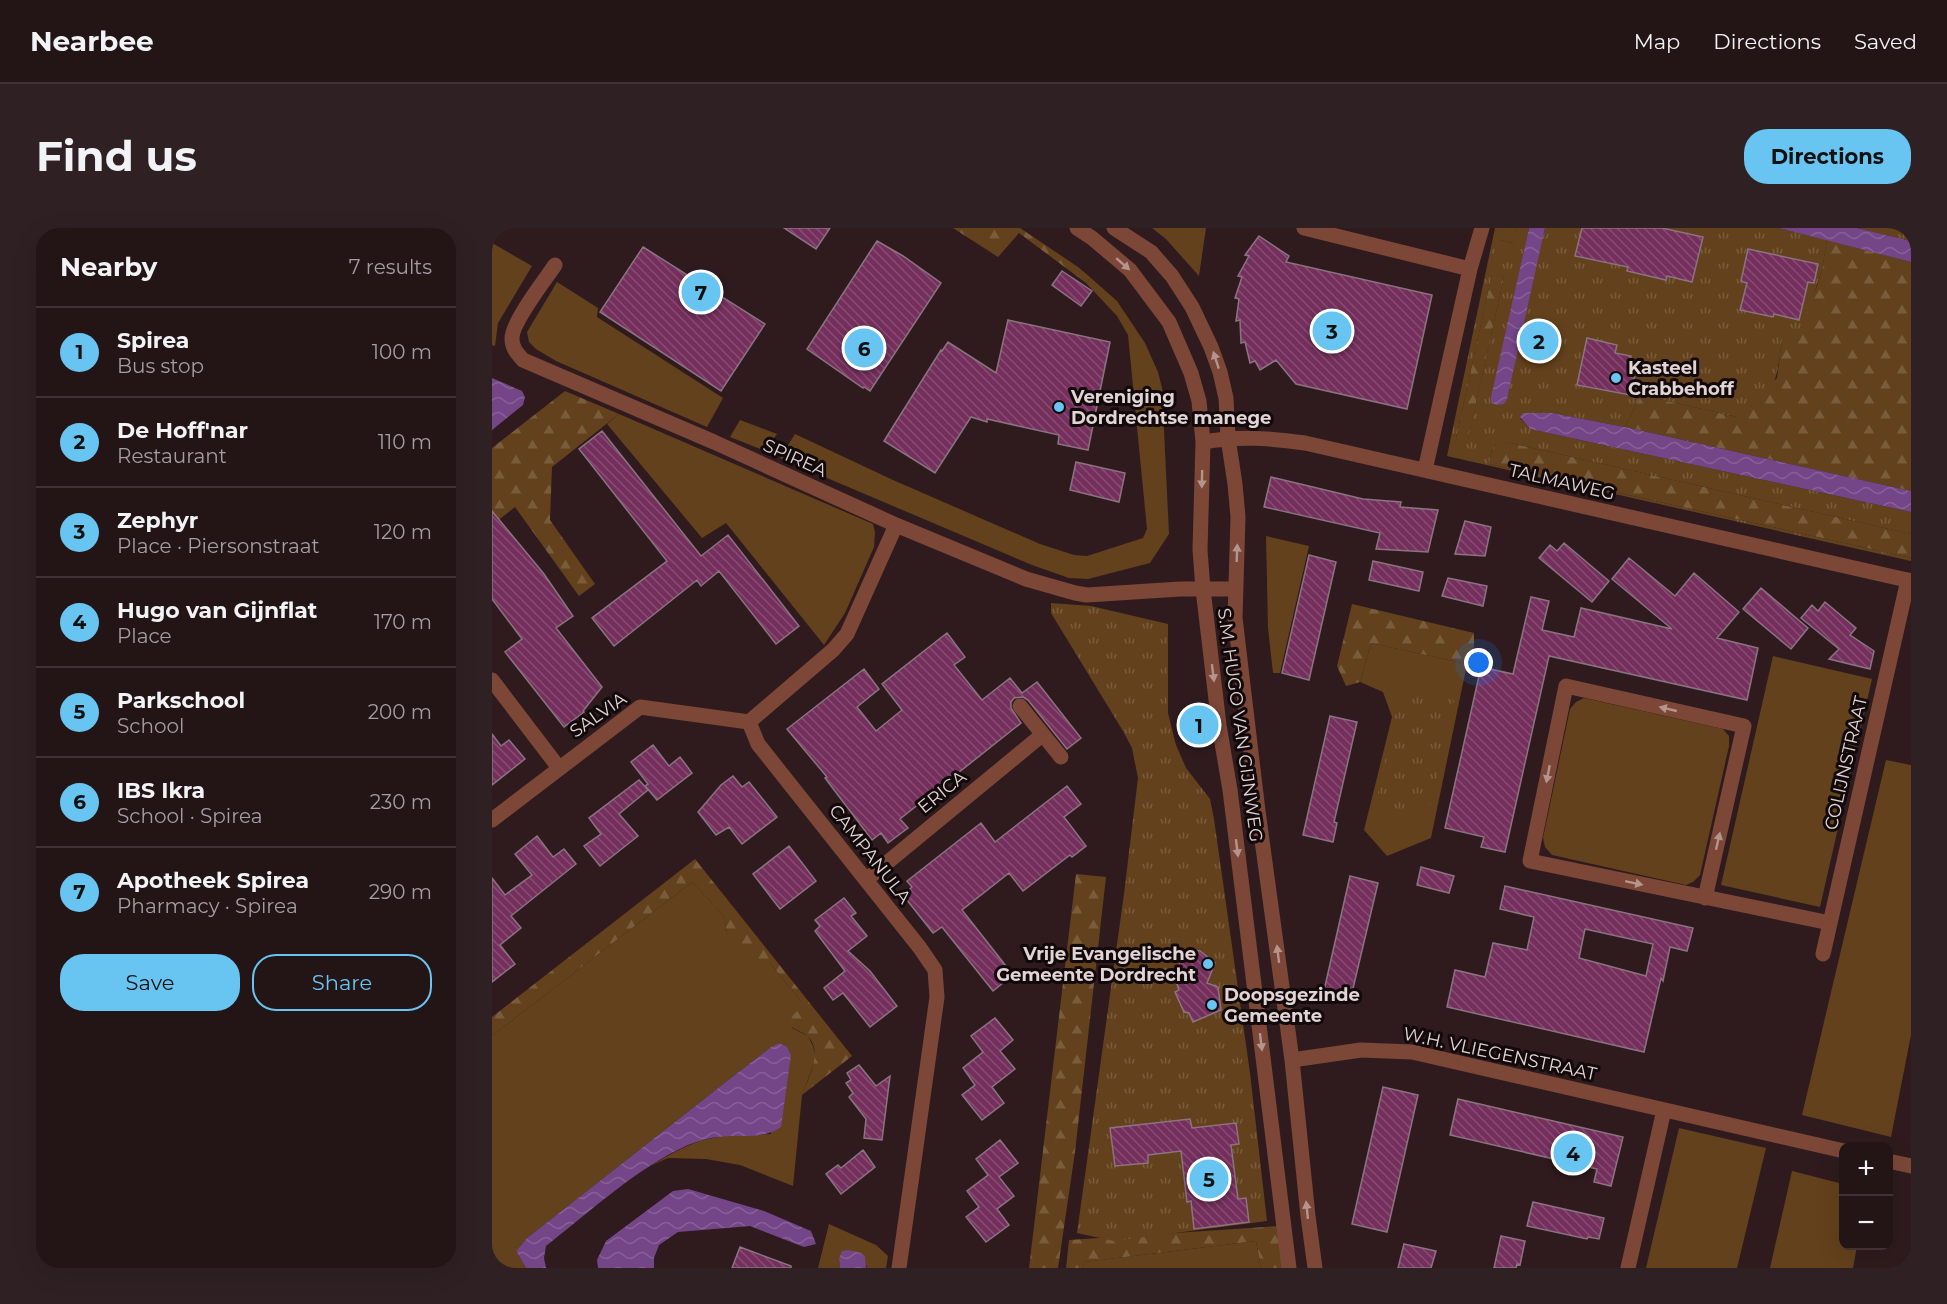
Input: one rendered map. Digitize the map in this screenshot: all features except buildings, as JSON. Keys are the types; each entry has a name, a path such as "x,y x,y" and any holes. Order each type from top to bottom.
{"street":[{"name":"S.M. HUGO VAN GIJNWEG","path":"1077,228 1130,270 1169,322 1191,373 1199,401 1203,442 1200,550 1203,589 1289,1268"},
{"name":"S.M. HUGO VAN GIJNWEG","path":"1114,228 1151,252 1172,276 1192,307 1211,347 1226,398 1228,438 1238,517 1235,618 1258,811 1292,1060 1315,1268"},
{"path":"1304,228 1470,269"},
{"path":"1425,470 1470,269 1482,228"},
{"name":"SPIREA","path":"555,265 515,324 512,337 514,349 523,360 714,442 896,525 1026,579 1087,595 1236,589"},
{"name":"TALMAWEG","path":"1203,442 1228,438 1272,438 1305,444 1910,580"},
{"path":"749,722 833,650 847,634 896,525"},
{"name":"COLIJNSTRAAT","path":"1823,954 1910,580"},
{"path":"492,680 559,768"},
{"path":"1705,898 1744,726 1566,686 1530,861 1705,898 1830,923"},
{"path":"1020,706 1061,757"},
{"name":"SALVIA","path":"492,820 639,707 749,722"},
{"name":"CAMPANULA","path":"749,722 758,744 935,970 937,997 899,1268"},
{"name":"ERICA","path":"866,880 1042,735"},
{"name":"W.H. VLIEGENSTRAAT","path":"1292,1060 1361,1050 1412,1052 1839,1150"},
{"path":"1628,1268 1664,1110"},
{"path":"1893,1162 1911,1166"}],"green space":[{"path":"953,228 1020,228 1091,278 1086,283 1019,233 998,257"},
{"path":"1152,228 1206,228 1199,276 1166,239"},
{"path":"1495,228 1499,228 1497,239 1513,243 1517,228 1529,228 1491,402 1533,277 1545,228 1779,228 1827,240 1822,270 1802,329 1782,339 1776,377 1772,386 1750,408 1737,417 1641,395 1625,427 1552,413 1520,418 1530,429 1911,512 1911,534 1506,442 1497,442 1492,449 1489,464 1911,558 1911,561 1447,456","holes":["1492,274 1504,277 1468,439 1462,443 1456,438"]},
{"path":"1499,228 1517,228 1514,243 1496,239"},
{"path":"1857,228 1911,228 1911,241"},
{"path":"1827,240 1911,262 1911,491 1625,427 1641,395 1737,417 1777,378 1782,339 1811,299 1817,286"},
{"path":"492,243 532,266 498,323 495,346 492,345"},
{"path":"1492,273 1504,277 1468,440 1462,444 1456,438"},
{"path":"1091,278 1117,301 1145,343 1158,372 1162,388 1169,534 1150,563 1088,579 1069,578 1032,565 780,458 795,434 893,480 1040,544 1074,555 1087,556 1143,538 1147,529 1128,335 1117,316 1086,283"},
{"path":"557,282 598,308 597,317 723,398 707,427 556,361 536,349 529,342 527,332"},
{"path":"565,391 619,414 552,467 550,520 595,584 579,596 515,507 492,525 492,448"},
{"path":"619,414 873,524 874,547 845,613 824,645 726,523 702,538 607,424"},
{"path":"740,420 777,434 765,451 730,437"},
{"path":"1497,442 1506,442 1911,534 1911,558 1489,464 1492,449"},
{"path":"1266,536 1309,546 1280,673 1273,673 1268,628"},
{"path":"1051,603 1091,606 1168,624 1168,713 1176,745 1186,768 1210,799 1214,819 1250,1073 1267,1221 1114,1241 1077,1233 1138,778 1132,748 1051,613"},
{"path":"1352,604 1474,633 1474,646 1467,664 1371,643 1360,682 1346,686 1337,666"},
{"path":"1371,643 1467,664 1431,838 1387,856 1364,830 1392,717 1383,692 1360,682"},
{"path":"1773,656 1872,679 1820,907 1721,885"},
{"path":"1401,688 1454,700 1428,818 1375,807"},
{"path":"1584,698 1723,729 1729,736 1729,746 1700,875 1693,882 1686,885 1552,855 1545,847 1543,838 1570,709"},
{"path":"1886,760 1911,765 1911,1035 1891,1137 1802,1115"},
{"path":"695,859 852,1056 802,1095 811,1072 815,1056 814,1048 812,1041 806,1035 787,1021 801,1007 801,1001 769,962 748,960 727,933 724,916 692,882 492,1036 492,1017"},
{"path":"1076,874 1106,877 1075,1152 1058,1268 1029,1268"},
{"path":"692,882 724,916 727,933 769,962 801,1001 801,1007 792,1028 808,1036 816,1058 802,1095 793,1186 740,1165 706,1159 668,1158 650,1166 700,1141 727,1136 771,1134 779,1043 527,1238 516,1251 526,1268 504,1268 492,1253 492,1036"},
{"path":"1679,1128 1766,1148 1737,1268 1646,1268"},
{"path":"1792,1171 1839,1183 1839,1250 1856,1250 1853,1268 1770,1268"},
{"path":"829,1224 876,1245 888,1256 886,1268 866,1268 867,1266 839,1259 840,1268 818,1268"},
{"path":"1278,1226 1283,1268 1261,1268 1256,1241 1084,1262 1083,1268 1066,1268 1069,1240"},
{"path":"1256,1241 1261,1268 1083,1268 1084,1262"}],"water":[{"path":"1529,228 1545,228 1507,399 1504,404 1496,405 1491,402 1491,397"},
{"path":"1779,228 1857,228 1911,241 1911,262"},
{"path":"492,378 522,391 525,397 523,405 492,430"},
{"path":"1523,413 1552,413 1625,427 1911,491 1911,512 1530,429 1520,417"},
{"path":"779,1043 787,1047 791,1055 781,1127 767,1134 707,1139 688,1145 669,1155 614,1191 546,1246 544,1258 546,1268 526,1268 516,1251 527,1238"},
{"path":"688,1189 764,1211 811,1231 816,1244 804,1247 750,1226 678,1232 659,1245 654,1258 654,1268 598,1268 597,1260 606,1241 673,1191"},
{"path":"842,1251 861,1253 865,1257 866,1268 840,1268 839,1259"}],"place":[{"name":"Apotheek Spirea","path":"701,292"},
{"name":"Zephyr","path":"1332,331"},
{"name":"De Hoff'nar","path":"1539,341"},
{"name":"IBS Ikra","path":"864,348"},
{"name":"Kasteel Crabbehoff","path":"1616,378"},
{"name":"Vereniging Dordrechtse manege","path":"1059,407"},
{"name":"Spirea","path":"1199,725"},
{"name":"Vrije Evangelische Gemeente Dordrecht","path":"1208,964"},
{"name":"Doopsgezinde Gemeente","path":"1212,1005"},
{"name":"Hugo van Gijnflat","path":"1573,1153"},
{"name":"Parkschool","path":"1209,1179"}]}
